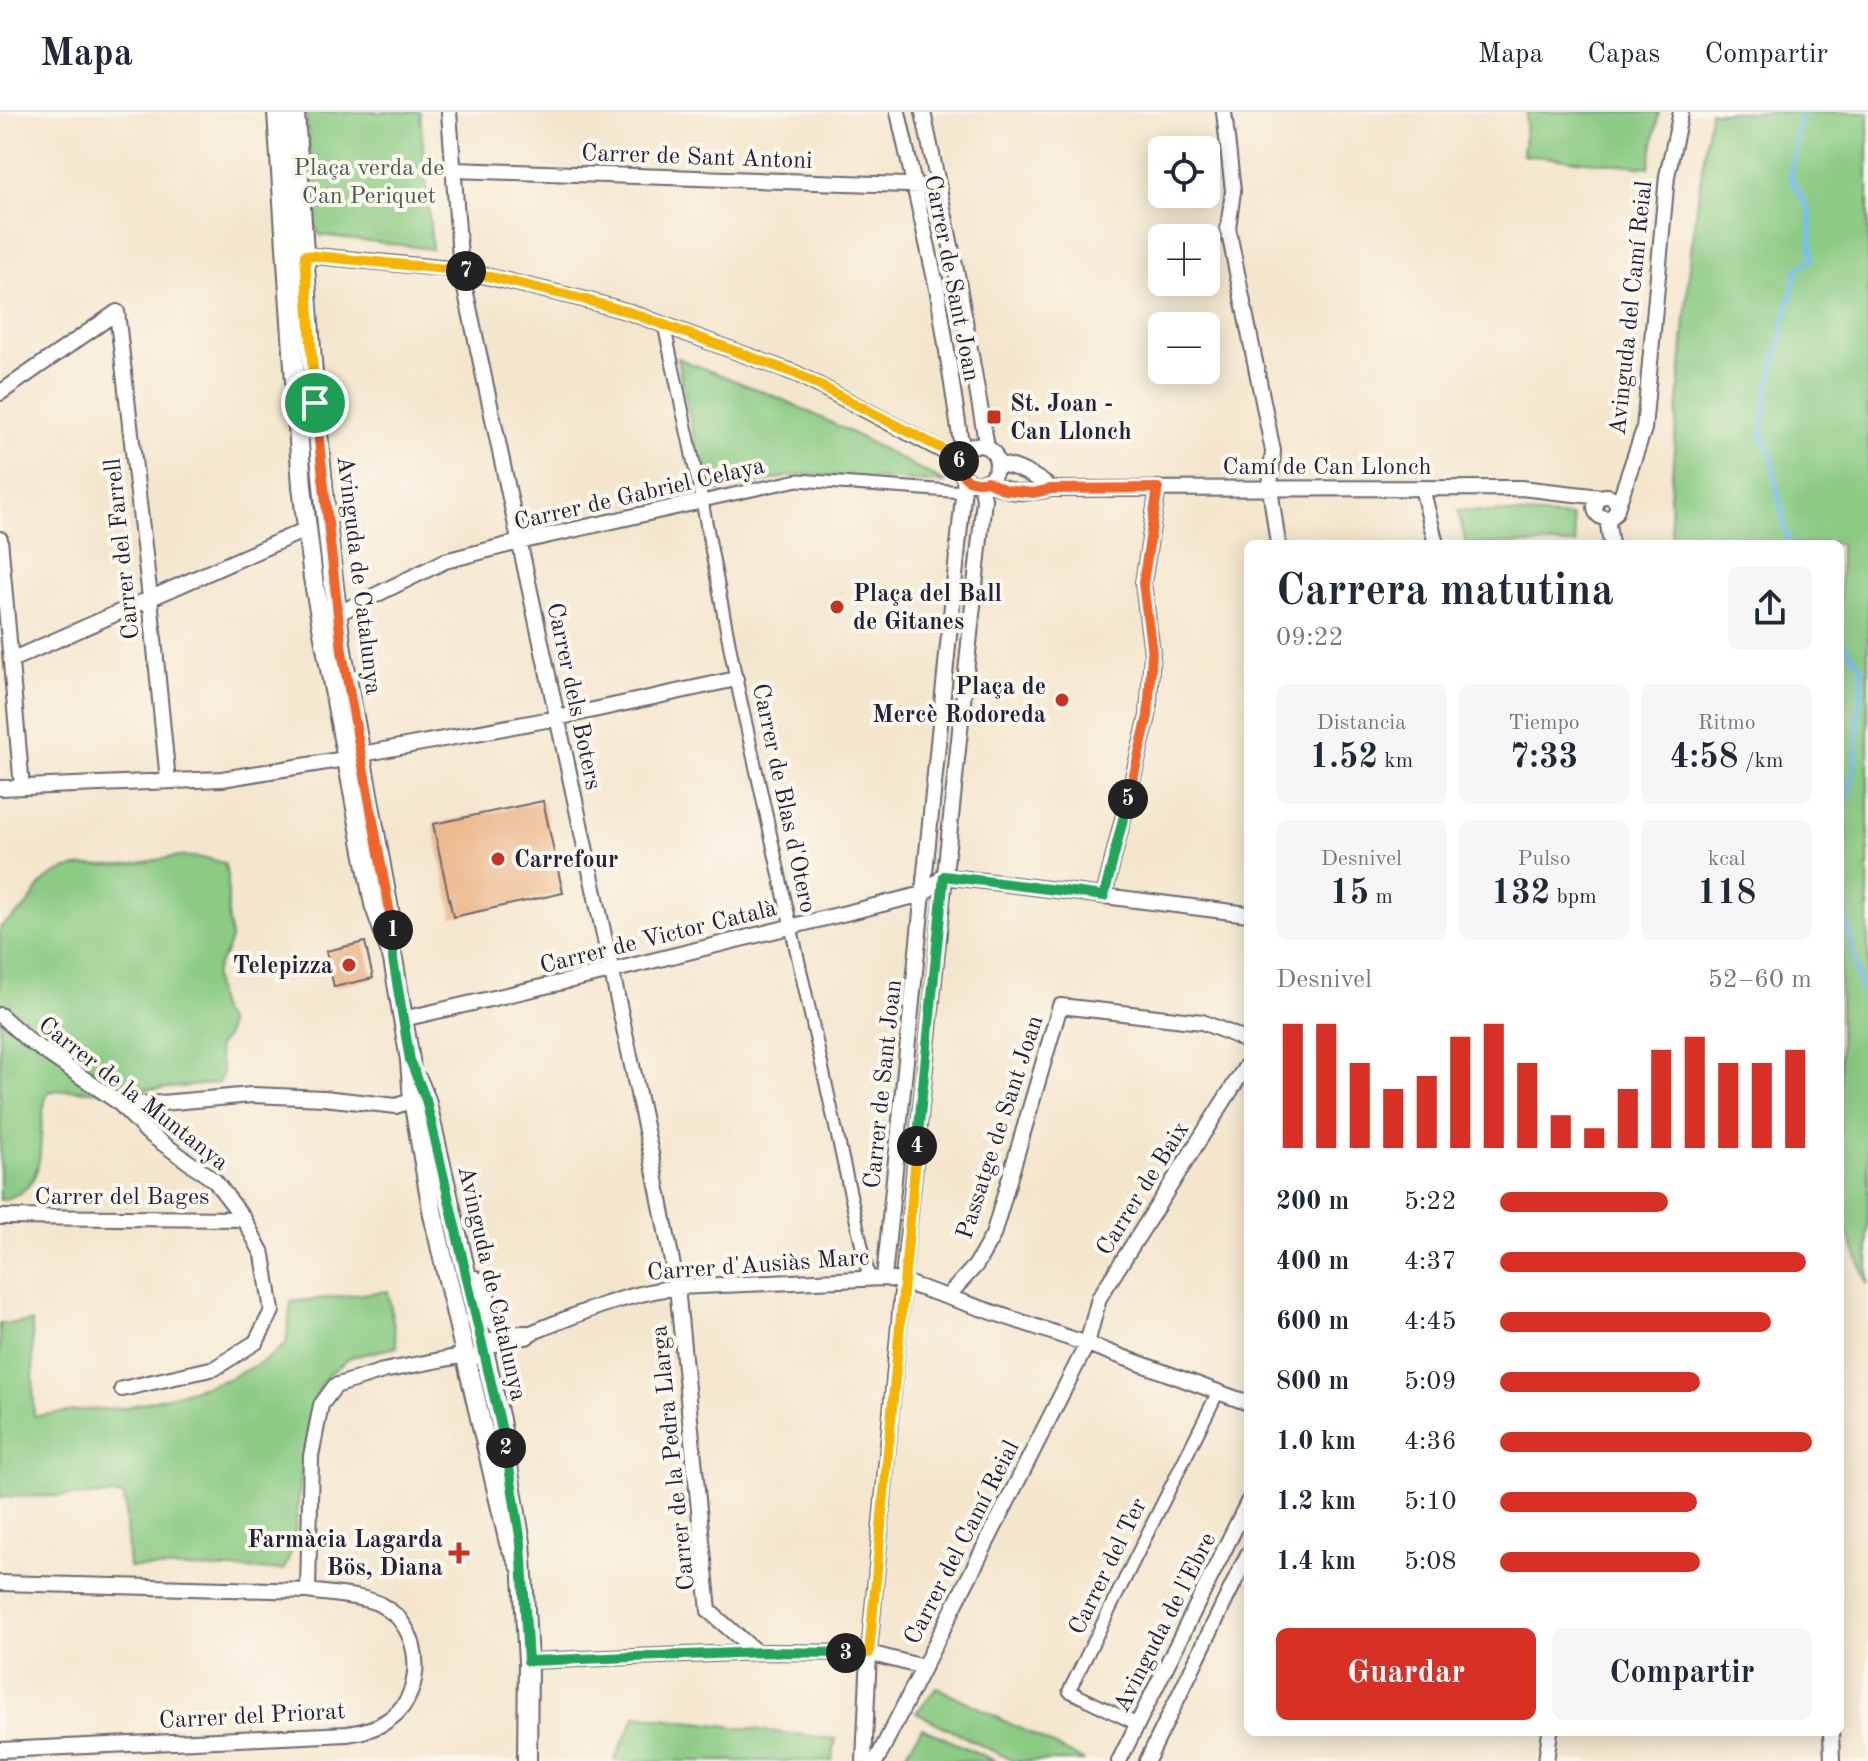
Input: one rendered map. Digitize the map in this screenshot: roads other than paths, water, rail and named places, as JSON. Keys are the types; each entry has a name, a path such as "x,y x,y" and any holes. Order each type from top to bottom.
{"street":[{"name":"Avinguda de Catalunya","path":"277,112 302,486 313,578 382,872 393,933 393,959 410,1060 413,1100 433,1215 479,1366 496,1448 496,1485 509,1543 521,1567"},
{"path":"287,112 294,246 305,255 461,270 629,312 797,374 962,456"},
{"name":"Avinguda de Catalunya","path":"295,112 315,403 337,614 353,710 354,757 374,904 393,959"},
{"name":"Carrer dels Boters","path":"449,112 461,270 677,1287"},
{"name":"Carrer de Sant Joan","path":"898,112 938,293 962,456"},
{"name":"Carrer de Sant Joan","path":"923,112 957,275 987,447"},
{"path":"1224,112 1233,191 1228,228 1273,451 1270,488 1277,540"},
{"name":"Avinguda del Camí Reial","path":"1612,513 1644,429 1667,176 1681,112"},
{"name":"Carrer de Sant Antoni","path":"454,170 938,186"},
{"path":"302,486 307,420 298,271 305,255"},
{"name":"Carrer del Farrell","path":"0,393 117,312 168,781"},
{"name":"Carrer de Blas d'Otero","path":"664,325 736,679 869,1278"},
{"path":"968,447 987,447 995,455 995,473 984,482 968,481 964,485 959,464 962,456 968,447"},
{"path":"997,464 1005,464 1025,473 1051,489"},
{"name":"Carrer de Gabriel Celaya","path":"337,614 445,561 798,480 964,485"},
{"name":"Carrer de Sant Joan","path":"864,1761 869,1653 903,1282 984,482"},
{"name":"Camí de Can Llonch","path":"984,482 1005,490 1033,493 1051,489 1521,488 1601,497 1596,511 1600,516 1612,513"},
{"name":"Carrer de Sant Joan","path":"884,1278 964,485"},
{"path":"1104,896 1148,716 1152,653 1143,583 1158,488"},
{"path":"1422,488 1435,540"},
{"path":"1611,540 1612,513"},
{"path":"11,660 307,529"},
{"path":"0,539 22,787"},
{"path":"0,788 222,779 557,718 736,679"},
{"path":"923,894 944,876 1244,914"},
{"name":"Carrer de Victor Català","path":"403,1019 923,894"},
{"name":"Passatge de Sant Joan","path":"947,1297 976,1265 993,1235 1060,1006 1202,1022 1244,1040"},
{"name":"Carrer de la Muntanya","path":"0,1015 28,1040 118,1102 147,1132 215,1181 244,1219 263,1255 272,1311 256,1342 215,1368 122,1389"},
{"name":"Avinguda de Catalunya","path":"410,1060 426,1100 466,1271 475,1352 492,1382 511,1475 526,1607 527,1761"},
{"name":"Carrer de Baix","path":"1087,1344 1099,1298 1244,1069"},
{"path":"118,1102 150,1104 252,1095 324,1098 396,1106 413,1100"},
{"path":"449,1202 449,1244 475,1352"},
{"name":"Carrer del Bages","path":"0,1217 244,1219"},
{"path":"466,1271 482,1287 492,1319 500,1329 519,1335"},
{"name":"Carrer d'Ausiàs Marc","path":"519,1335 646,1291 884,1278 1087,1344"},
{"name":"Carrer de la Pedra Llarga","path":"677,1287 709,1611 756,1652"},
{"path":"308,1591 311,1456 321,1405 335,1386 383,1371 475,1352 498,1340 519,1335"},
{"path":"492,1382 493,1363 499,1353 519,1335"},
{"path":"1087,1344 1244,1402"},
{"name":"Carrer del Camí Reial","path":"876,1761 1087,1344"},
{"name":"Carrer del Ter","path":"1137,1724 1069,1691 1218,1392"},
{"name":"Avinguda de l'Ebre","path":"1119,1761 1244,1510"},
{"name":"Avinguda de l'Ebre","path":"1147,1761 1244,1562"},
{"name":"Carrer del Priorat","path":"0,1583 308,1591 373,1601 401,1621 416,1655 414,1680 406,1701 390,1719 347,1734 0,1750"},
{"path":"528,1661 756,1652 869,1653 923,1667"},
{"path":"1546,1761 1549,1736"},
{"path":"1831,1736 1832,1761"}],"waterway":[{"path":"1789,540 1771,454 1761,432 1797,270 1812,258 1810,213 1790,176 1801,112"},
{"path":"1844,643 1862,668 1855,767 1844,813"},
{"path":"1844,905 1859,981 1868,1009"}],"place":[{"name":"St. Joan - Can Llonch","path":"994,417"},
{"name":"Plaça del Ball de Gitanes","path":"837,607"},
{"name":"Plaça de Mercè Rodoreda","path":"1062,700"},
{"name":"Carrefour","path":"498,859"},
{"name":"Telepizza","path":"349,965"},
{"name":"Farmàcia Lagarda Bös, Diana","path":"459,1553"}],"park label":[{"name":"Plaça verda de Can Periquet","path":"369,181"}]}
